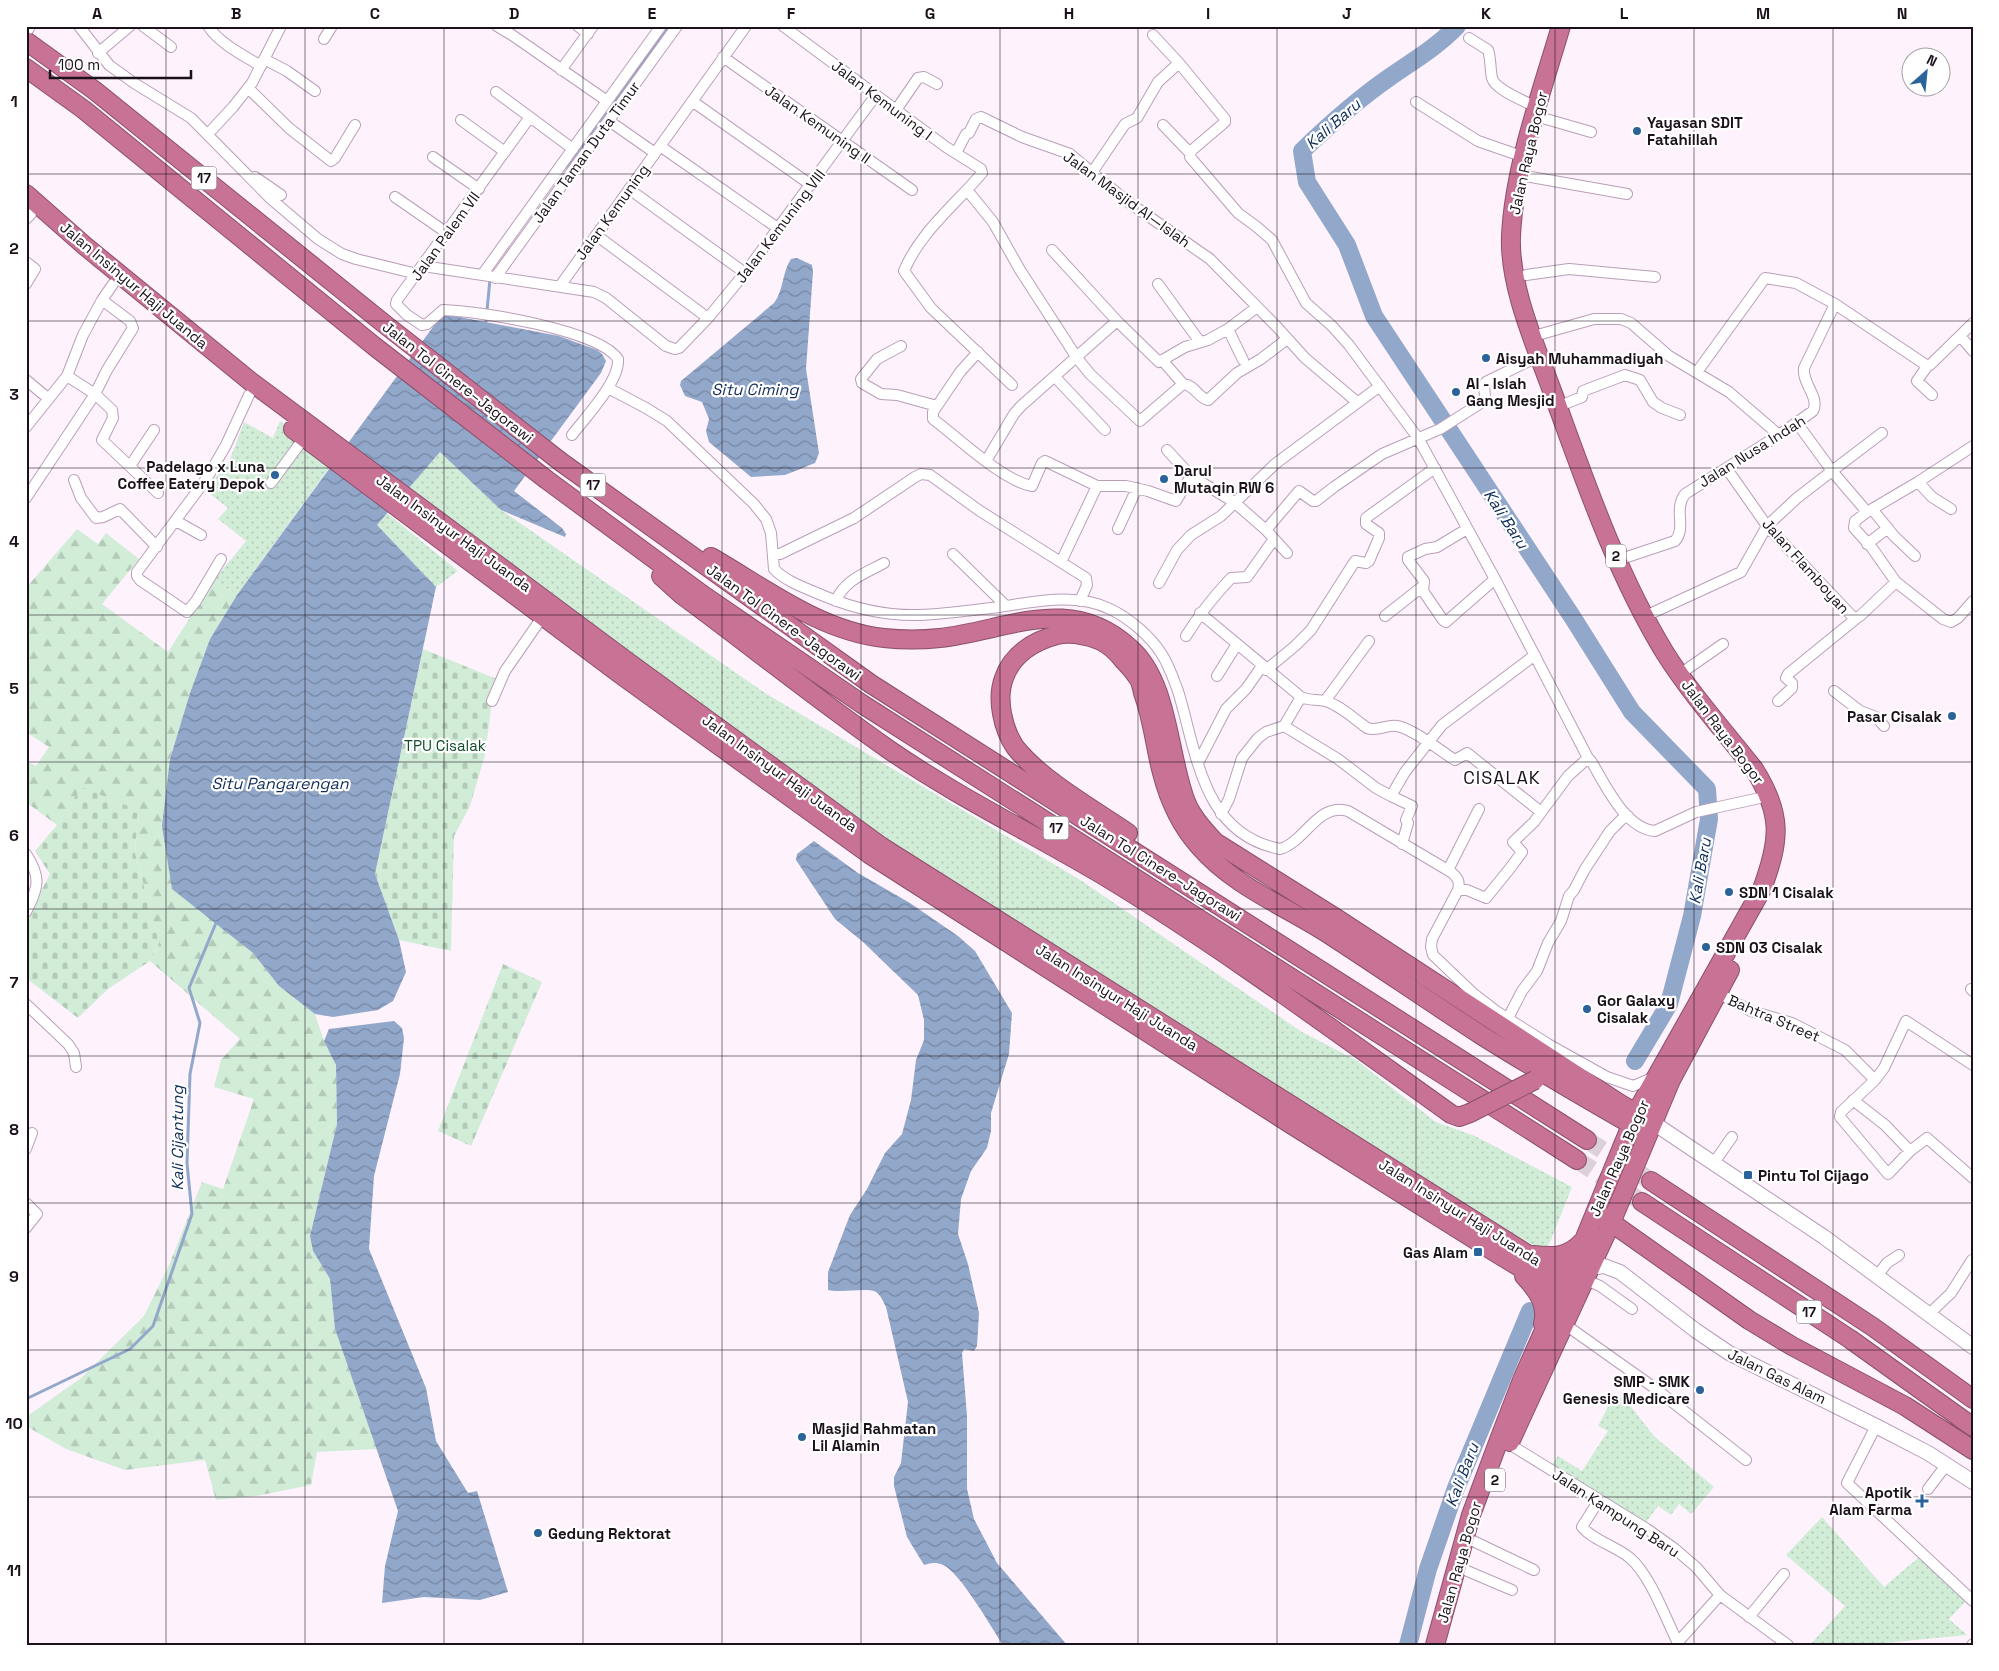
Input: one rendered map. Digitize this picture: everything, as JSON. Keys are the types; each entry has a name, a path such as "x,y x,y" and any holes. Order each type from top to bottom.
{"highway":[{"name":"Jalan Raya Bogor","path":"1435,1645 1476,1499 1540,1339 1611,1223 1650,1128 1664,1078 1762,889 1771,864 1776,840 1776,822 1769,796 1754,769 1645,617 1541,334 1526,275 1523,241 1531,177 1560,26"},
{"name":"Jalan Raya Bogor","path":"1445,1645 1474,1541 1509,1444 1563,1323 1576,1283 1584,1240 1634,1119 1664,1078 1718,993 1775,877 1784,848 1784,823 1777,798 1761,766 1683,672 1622,558 1586,483 1539,356 1522,300 1513,261 1511,238 1513,217 1524,157 1542,114 1572,26"},
{"name":"Jalan Tol Cinere–Jagorawi","path":"26,41 94,90 387,326 560,462 871,684 1213,900 1587,1140"},
{"name":"Jalan Tol Cinere–Jagorawi","path":"26,68 83,109 374,346 547,480 703,595 862,704 1577,1160"},
{"name":"Jalan Insinyur Haji Juanda","path":"26,194 85,246 330,450 894,870 1509,1261 1576,1283"},
{"name":"Jalan Insinyur Haji Juanda","path":"28,214 304,438 330,450"},
{"path":"626,508 787,602 821,620 850,631 883,638 941,638 1049,618 1068,618 1105,629 1132,649 1149,674 1158,692 1178,779 1187,804 1206,833 1215,842 1650,1128"},
{"name":"Jalan Insinyur Haji Juanda","path":"421,517 543,616 624,668 916,870 1576,1283"},
{"path":"598,518 682,595 888,749 952,791 1099,873 1161,912 1451,1114 1459,1117 1470,1113 1541,1078"},
{"path":"1213,900 1135,838 1049,779 1014,745 1004,721 1000,694 1006,672 1024,650 1048,637 1062,634 1089,636 1115,649 1139,679 1150,711 1166,788 1180,820 1205,854 1226,871 1267,898 1327,933 1480,1034 1541,1078 1601,1107 1634,1119"},
{"path":"1601,1107 1613,1121 1618,1135 1618,1142 1604,1193"},
{"name":"17","path":"1651,1181 1873,1327 1973,1399"},
{"name":"17","path":"1642,1202 1850,1339 1973,1427"},
{"path":"1595,1212 1749,1320 1792,1346 1905,1406 1973,1450"},
{"path":"1527,1254 1554,1257 1565,1255 1584,1240"},
{"path":"1509,1261 1536,1289 1542,1302 1545,1317 1540,1339"}],"main road":[{"path":"1650,1128 1714,1164 1824,1237 1973,1347"},
{"name":"Jalan Gas Alam","path":"1576,1283 1604,1266 1620,1272 1728,1353 1876,1426 1947,1464 1973,1482"}],"street":[{"path":"79,26 90,39 98,53 121,75 191,118 234,163 294,219 331,247 367,263 489,276 560,286"},
{"path":"98,53 130,26"},
{"path":"142,26 171,47"},
{"path":"208,26 212,32 231,48 263,63 287,71 315,91"},
{"path":"208,134 248,88 281,26"},
{"path":"324,39 332,26"},
{"path":"497,26 607,101"},
{"path":"561,70 591,30 578,26"},
{"path":"489,276 573,149 661,26"},
{"name":"Jalan Taman Duta Timur","path":"489,276 677,26"},
{"name":"Jalan Kemuning","path":"560,286 746,26"},
{"name":"Jalan Kemuning I","path":"783,26 956,154 982,171 967,190"},
{"path":"1153,35 1226,119 1190,153"},
{"path":"1470,38 1488,50 1492,79 1500,88 1542,114 1591,132"},
{"name":"Jalan Kemuning II","path":"724,57 912,190"},
{"path":"1091,174 1125,124 1137,118 1158,82 1179,63"},
{"path":"896,110 920,76 937,84"},
{"path":"248,88 289,128 331,161 335,158 354,125"},
{"path":"496,92 573,149"},
{"name":"Jalan Kemuning VIII","path":"560,286 588,290 599,294 666,346 675,349 682,346 746,273 876,95"},
{"path":"692,101 811,185"},
{"path":"1416,102 1478,141 1524,157"},
{"name":"Jalan Masjid Al—Islah","path":"956,154 976,119 981,117 1022,137 1064,151 1128,202 1210,259 1305,358 1357,402"},
{"name":"Jalan Palem VII","path":"530,118 397,300 397,306 416,322 425,325 440,311 445,310 485,313 567,332 608,348 616,356 619,364 608,388"},
{"path":"461,120 505,152"},
{"path":"615,125 657,149 779,229"},
{"path":"1163,125 1190,153 1190,157 1224,200 1272,240 1306,303 1332,326 1349,345 1418,438 1495,579 1588,758 1618,807 1641,826 1649,831 1655,831 1696,812 1769,796"},
{"path":"433,156 479,189"},
{"path":"234,163 281,195"},
{"path":"1531,177 1626,194"},
{"path":"629,189 746,273"},
{"path":"1012,385 931,308 904,271 931,227 967,190 994,222 1020,270 1077,358 1090,374 1140,421 1183,384"},
{"path":"395,197 446,233"},
{"path":"596,235 708,318"},
{"path":"1052,250 1117,321 1157,361 1228,329 1257,307"},
{"path":"26,262 35,270 26,284"},
{"path":"1526,275 1569,269 1655,277"},
{"path":"1697,372 1765,278 1796,283 1835,304 1887,338 1922,364 1928,365"},
{"path":"26,427 67,376 83,335 113,284"},
{"path":"1158,284 1200,342"},
{"path":"26,498 95,394 107,370 133,328 130,321 102,300"},
{"name":"Jalan Nusa Indah","path":"1622,558 1675,541 1680,530 1679,508 1682,498 1690,490 1727,469 1809,415 1815,406 1815,401 1804,379 1804,368 1835,304"},
{"path":"1541,334 1594,318 1621,319 1631,323 1669,356 1744,403 1779,435"},
{"path":"986,461 1014,414 1027,400 1055,378 1117,321"},
{"path":"1932,395 1917,381 1928,365 1973,323"},
{"path":"1228,329 1243,360"},
{"path":"1960,337 1973,351"},
{"path":"1162,360 1183,384 1191,386 1204,399 1208,400 1237,373 1261,360 1287,339"},
{"path":"901,346 877,359 861,380 862,383 882,394 897,394 937,406"},
{"path":"978,352 960,372 937,406 933,412 933,419 986,461 1010,477 1030,486 1033,484 1042,463 1045,461 1096,486 1137,488 1176,501 1191,476"},
{"path":"1266,530 1299,490 1313,501 1316,501 1334,486 1382,454 1440,429 1484,402 1484,385 1486,382 1539,356"},
{"path":"1567,403 1582,397 1583,391 1625,375 1640,380 1657,406 1680,415"},
{"path":"67,376 95,394 114,413 102,440 158,493"},
{"path":"1055,378 1105,430"},
{"path":"26,380 49,399"},
{"path":"1160,583 1177,550 1184,542 1221,516 1275,464 1380,386"},
{"path":"572,435 608,388 667,421 754,504 766,519 773,541 772,565 777,573 836,601 866,609 918,615 1047,600 1080,601 1102,606 1127,619 1162,653 1171,672 1198,763 1212,801 1221,814 1243,833 1265,845 1280,849 1291,844 1322,815 1336,809 1348,811 1458,877 1460,882 1458,890 1432,939 1431,947 1433,955 1474,994 1548,1044 1607,1077 1633,1086 1664,1078"},
{"path":"221,558 196,601 187,612 137,576 216,464 249,395"},
{"path":"1797,423 1832,471 1915,556"},
{"path":"130,466 154,430"},
{"path":"1652,613 1742,572 1767,526 1797,498 1882,432"},
{"path":"271,483 304,438"},
{"path":"1973,446 1918,482 1869,510 1855,521 1853,526 1896,582 1947,622 1954,621 1973,601"},
{"path":"1166,450 1191,476 1234,502 1266,530 1287,554"},
{"path":"1198,763 1226,709 1264,668 1305,637 1355,561 1366,563 1369,561 1380,538 1379,534 1366,524 1366,518 1435,468"},
{"name":"Jalan Flamboyan","path":"1727,469 1767,526 1853,617 1858,617 1896,582"},
{"path":"773,554 780,554 854,518 915,476 925,474 930,475 980,511 1086,578 1087,585 1080,601"},
{"path":"74,480 81,498 96,518 120,509 157,546"},
{"path":"1918,482 1932,497 1951,509"},
{"path":"1060,562 1096,486"},
{"path":"1118,529 1137,488"},
{"path":"176,520 202,535"},
{"path":"1868,544 1888,528"},
{"path":"1467,529 1437,547 1425,549 1408,557 1408,560 1424,582 1423,586 1426,595 1446,622 1495,579"},
{"path":"1186,636 1200,613 1231,578 1247,577 1274,539"},
{"path":"953,554 1006,606"},
{"path":"836,601 840,591 846,585 884,563"},
{"path":"1385,616 1423,586"},
{"path":"1200,613 1301,697 1310,701 1325,701 1334,705 1367,728 1378,730 1398,726 1428,742 1455,760 1465,753 1468,754 1541,812"},
{"path":"492,701 505,671 543,616"},
{"path":"1778,701 1792,688 1792,683 1786,678 1788,674 1858,617"},
{"path":"1325,701 1370,641"},
{"path":"1217,676 1237,644"},
{"path":"1683,672 1723,644"},
{"path":"1391,796 1405,772 1442,725 1535,655"},
{"path":"1834,691 1860,711 1876,717 1884,726"},
{"path":"1221,814 1229,799 1242,758 1258,738 1266,732 1284,726 1301,697"},
{"path":"1284,726 1338,759 1376,788 1412,806 1406,820 1408,823 1402,844"},
{"path":"1458,890 1467,890 1486,898 1522,852 1513,842 1534,822 1568,776 1588,758"},
{"path":"1448,870 1479,809"},
{"path":"1508,1018 1522,991 1537,971 1548,943 1561,920 1569,896 1585,869 1610,831 1622,819 1628,816"},
{"path":"26,854 36,872 38,882 35,895 26,912"},
{"name":"Bahtra Street","path":"1718,993 1751,1011 1792,1023 1844,1050 1875,1080"},
{"path":"26,1004 68,1044 74,1053 76,1067"},
{"path":"1973,1065 1906,1021 1892,1054 1875,1080 1841,1112 1840,1120 1888,1174 1910,1151 1927,1138 1973,1178"},
{"path":"1853,1100 1885,1125 1910,1151"},
{"path":"26,1149 32,1133"},
{"path":"1714,1164 1732,1137"},
{"path":"26,1203 37,1214 26,1228"},
{"path":"1877,1276 1887,1263 1899,1255"},
{"path":"1929,1314 1951,1293 1972,1260"},
{"path":"1576,1283 1600,1286 1632,1309"},
{"path":"1563,1323 1656,1389 1746,1460"},
{"path":"1876,1426 1847,1483 1973,1600"},
{"name":"Jalan Kampung Baru","path":"1509,1444 1675,1549 1696,1567 1720,1595 1788,1645"},
{"path":"1928,1489 1947,1464"},
{"path":"1599,1500 1582,1527 1624,1554 1637,1566 1653,1591 1679,1643 1720,1595"},
{"path":"1474,1541 1534,1570"},
{"path":"1465,1570 1512,1590"},
{"path":"1749,1617 1784,1574"}],"green space":[{"path":"280,421 332,464 237,595 214,580 246,541 218,519 228,508 205,490 229,462 244,422 273,438"},
{"path":"440,452 501,510 765,693 1082,881 1302,1032 1356,1060 1436,1122 1475,1136 1572,1187 1546,1252 1464,1207 864,828 531,582 409,487"},
{"path":"387,513 458,571 436,587 377,525"},
{"path":"77,529 98,544 106,533 139,559 102,604 168,652 214,580 237,595 210,639 190,693 170,759 229,933 253,953 279,986 315,1014 324,1041 336,1065 337,1124 310,1236 313,1251 330,1279 335,1329 377,1449 317,1452 311,1485 256,1496 216,1500 205,1460 125,1470 66,1449 26,1426 26,1417 81,1378 144,1316 169,1265 202,1182 223,1189 254,1099 214,1087 221,1060 240,1039 150,961 159,943 135,853 138,810 81,788 57,825 26,802 26,761 36,766 49,747 26,732 26,588"},
{"name":"TPU Cisalak","path":"423,649 499,680 492,701 485,755 470,806 454,836 451,951 399,940 375,874"},
{"path":"81,787 138,810 135,853 159,943 150,961 108,989 78,1018 26,978 26,920 50,874 35,851 57,825"},
{"path":"503,964 542,982 471,1146 438,1131"},
{"path":"1614,1395 1624,1398 1654,1436 1714,1487 1691,1514 1679,1504 1671,1515 1658,1506 1645,1524 1551,1466 1558,1456 1582,1471 1608,1431 1598,1426"},
{"path":"1822,1517 1884,1587 1925,1552 1967,1600 1949,1619 1967,1635 1865,1645 1810,1645 1845,1606 1786,1555"}],"water":[{"name":"Situ Ciming","path":"797,258 812,265 813,272 806,369 819,453 815,463 785,475 751,477 709,442 706,431 709,419 702,402 685,396 680,385 681,381 774,303 780,292 788,264 791,259"},
{"name":"Situ Pangarengan","path":"449,315 559,336 597,350 606,361 601,373 514,491 562,528 566,534 565,537 501,510 440,452 377,525 436,587 375,874 399,940 406,972 393,1001 378,1010 333,1017 315,1014 279,986 253,953 172,889 162,826 170,759 190,693 210,639 237,595 438,320 443,316"},
{"path":"814,841 858,873 910,903 958,936 975,951 1012,1013 1009,1054 991,1113 991,1131 987,1148 971,1171 961,1199 958,1234 968,1264 979,1313 977,1346 974,1351 964,1349 962,1353 967,1416 967,1489 974,1519 997,1563 1067,1645 1003,1645 958,1578 950,1570 938,1563 924,1565 907,1537 894,1486 894,1477 901,1463 908,1402 886,1307 880,1296 874,1291 828,1290 828,1272 850,1215 867,1189 885,1153 902,1134 911,1100 916,1060 924,1040 924,1020 918,995 863,942 835,919 796,860 797,854"},
{"path":"394,1021 402,1028 404,1038 400,1074 374,1176 369,1249 426,1388 436,1441 468,1493 477,1491 508,1592 480,1600 424,1597 382,1603 385,1566 398,1511 335,1329 330,1279 313,1251 310,1236 337,1124 336,1065 324,1041 329,1029"}],"waterway":[{"path":"566,167 669,26"},
{"name":"Kali Baru","path":"1457,26 1433,47 1355,103 1302,151 1307,182 1347,245 1374,316 1573,618 1632,712 1707,789 1709,819 1692,916 1669,1004 1635,1061"},
{"path":"486,321 490,279"},
{"name":"Kali Cijantung","path":"26,1399 130,1349 153,1326 192,1214 187,1163 190,1074 200,1023 189,988 216,923"},
{"name":"Kali Baru","path":"1408,1645 1428,1569 1456,1488 1530,1311"}],"tunnel":[{"path":"1587,1140 1651,1181"},
{"path":"1577,1160 1642,1202"}],"place":[{"name":"Yayasan SDIT Fatahillah","path":"1637,131"},
{"name":"Aisyah Muhammadiyah","path":"1486,358"},
{"name":"Al - Islah Gang Mesjid","path":"1456,392"},
{"name":"Padelago x Luna Coffee Eatery Depok","path":"275,475"},
{"name":"Darul Mutaqin RW 6","path":"1164,479"},
{"name":"Pasar Cisalak","path":"1952,716"},
{"name":"SDN 1 Cisalak","path":"1729,892"},
{"name":"SDN 03 Cisalak","path":"1706,947"},
{"name":"Gor Galaxy Cisalak","path":"1587,1009"},
{"name":"Pintu Tol Cijago","path":"1748,1175"},
{"name":"Gas Alam","path":"1478,1252"},
{"name":"SMP - SMK Genesis Medicare","path":"1700,1390"},
{"name":"Masjid Rahmatan Lil Alamin","path":"802,1437"},
{"name":"Apotik Alam Farma","path":"1922,1501"},
{"name":"Gedung Rektorat","path":"538,1533"}],"district":[{"name":"CISALAK","path":"1502,777"}]}
